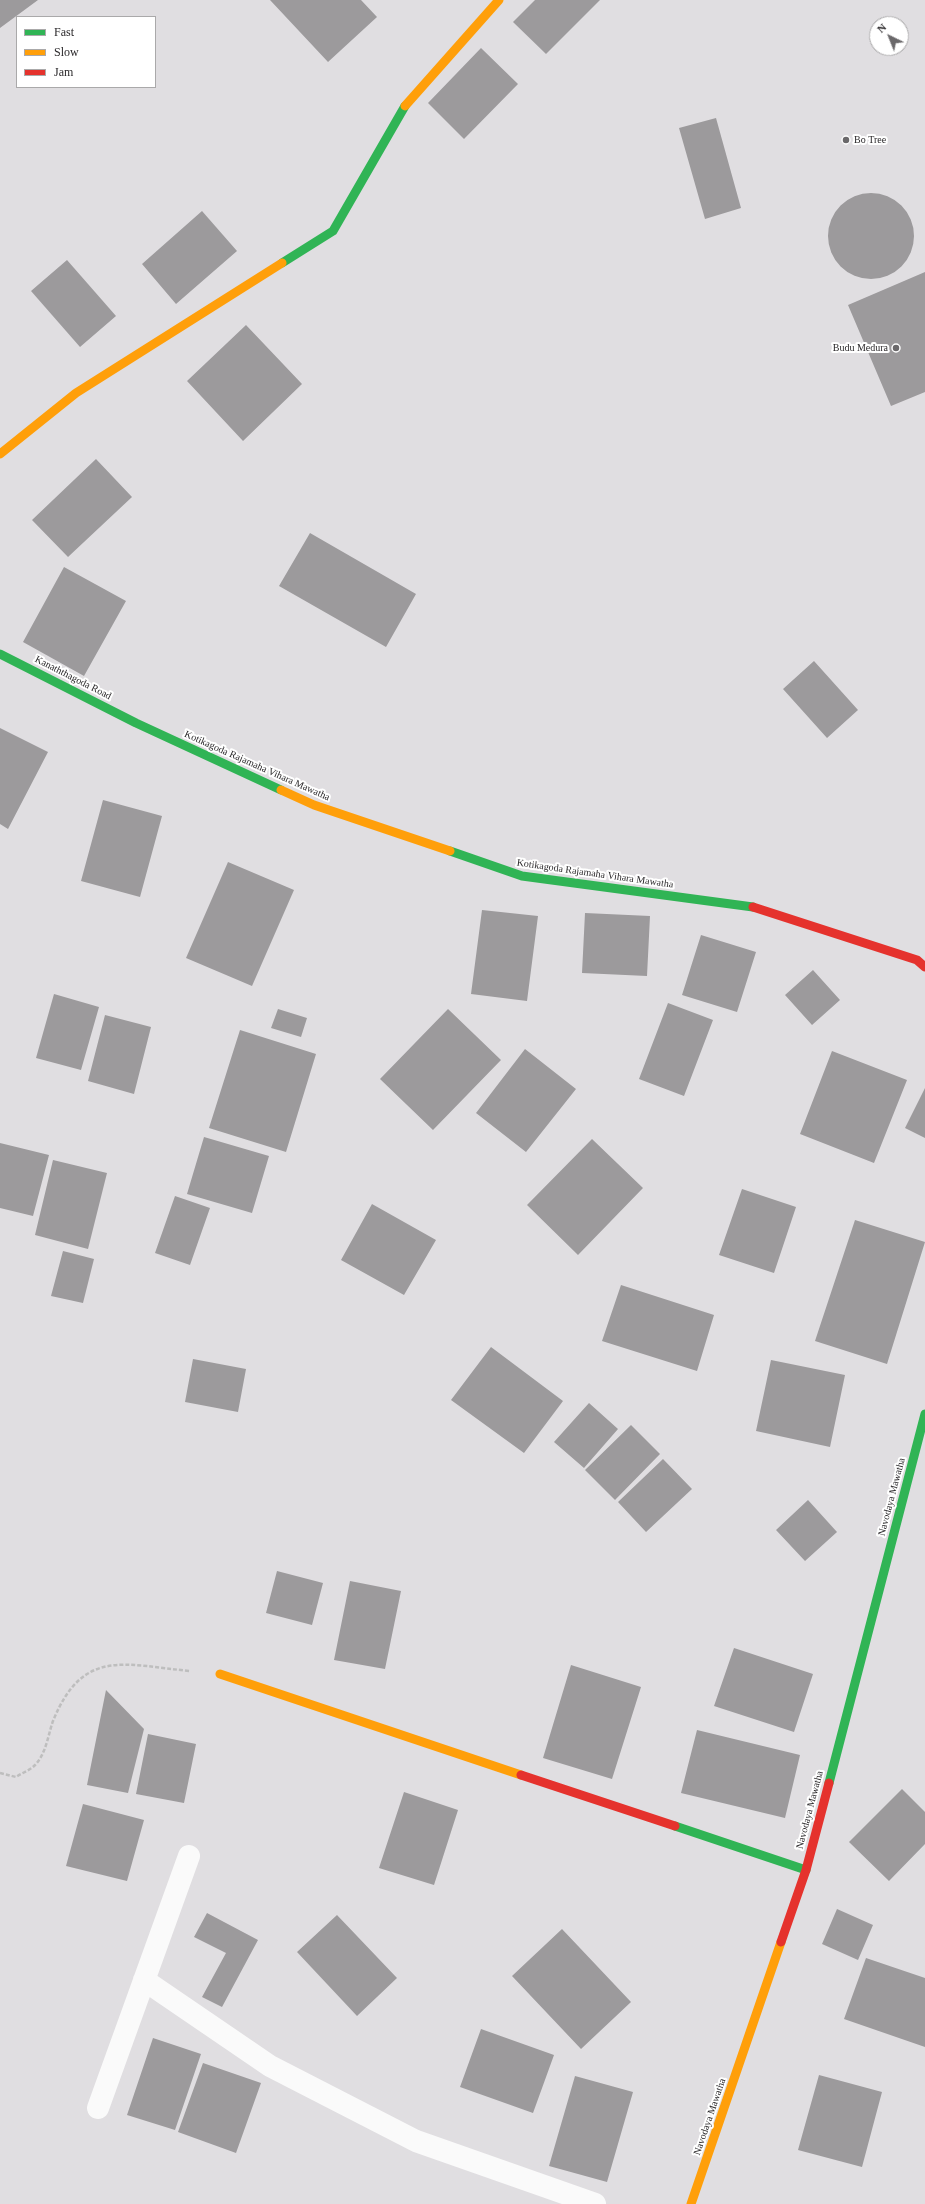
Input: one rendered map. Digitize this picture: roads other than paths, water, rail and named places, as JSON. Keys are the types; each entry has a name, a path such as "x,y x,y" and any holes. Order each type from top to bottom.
{"street":[{"path":"0,454 76,393 333,231 407,102 499,0"},
{"name":"Kanaththagoda Road","path":"0,654 136,723"},
{"name":"Kotikagoda Rajamaha Vihara Mawatha","path":"136,723 314,805 522,876 752,907 917,960 925,967"},
{"name":"Navodaya Mawatha","path":"691,2204 806,1870 925,1414"},
{"path":"220,1674 806,1870"},
{"path":"98,2108 189,1856"},
{"path":"144,1980 270,2066 416,2141 595,2204"}],"place":[{"name":"Bo Tree","path":"846,140"},
{"name":"Budu Medura","path":"896,348"}]}
